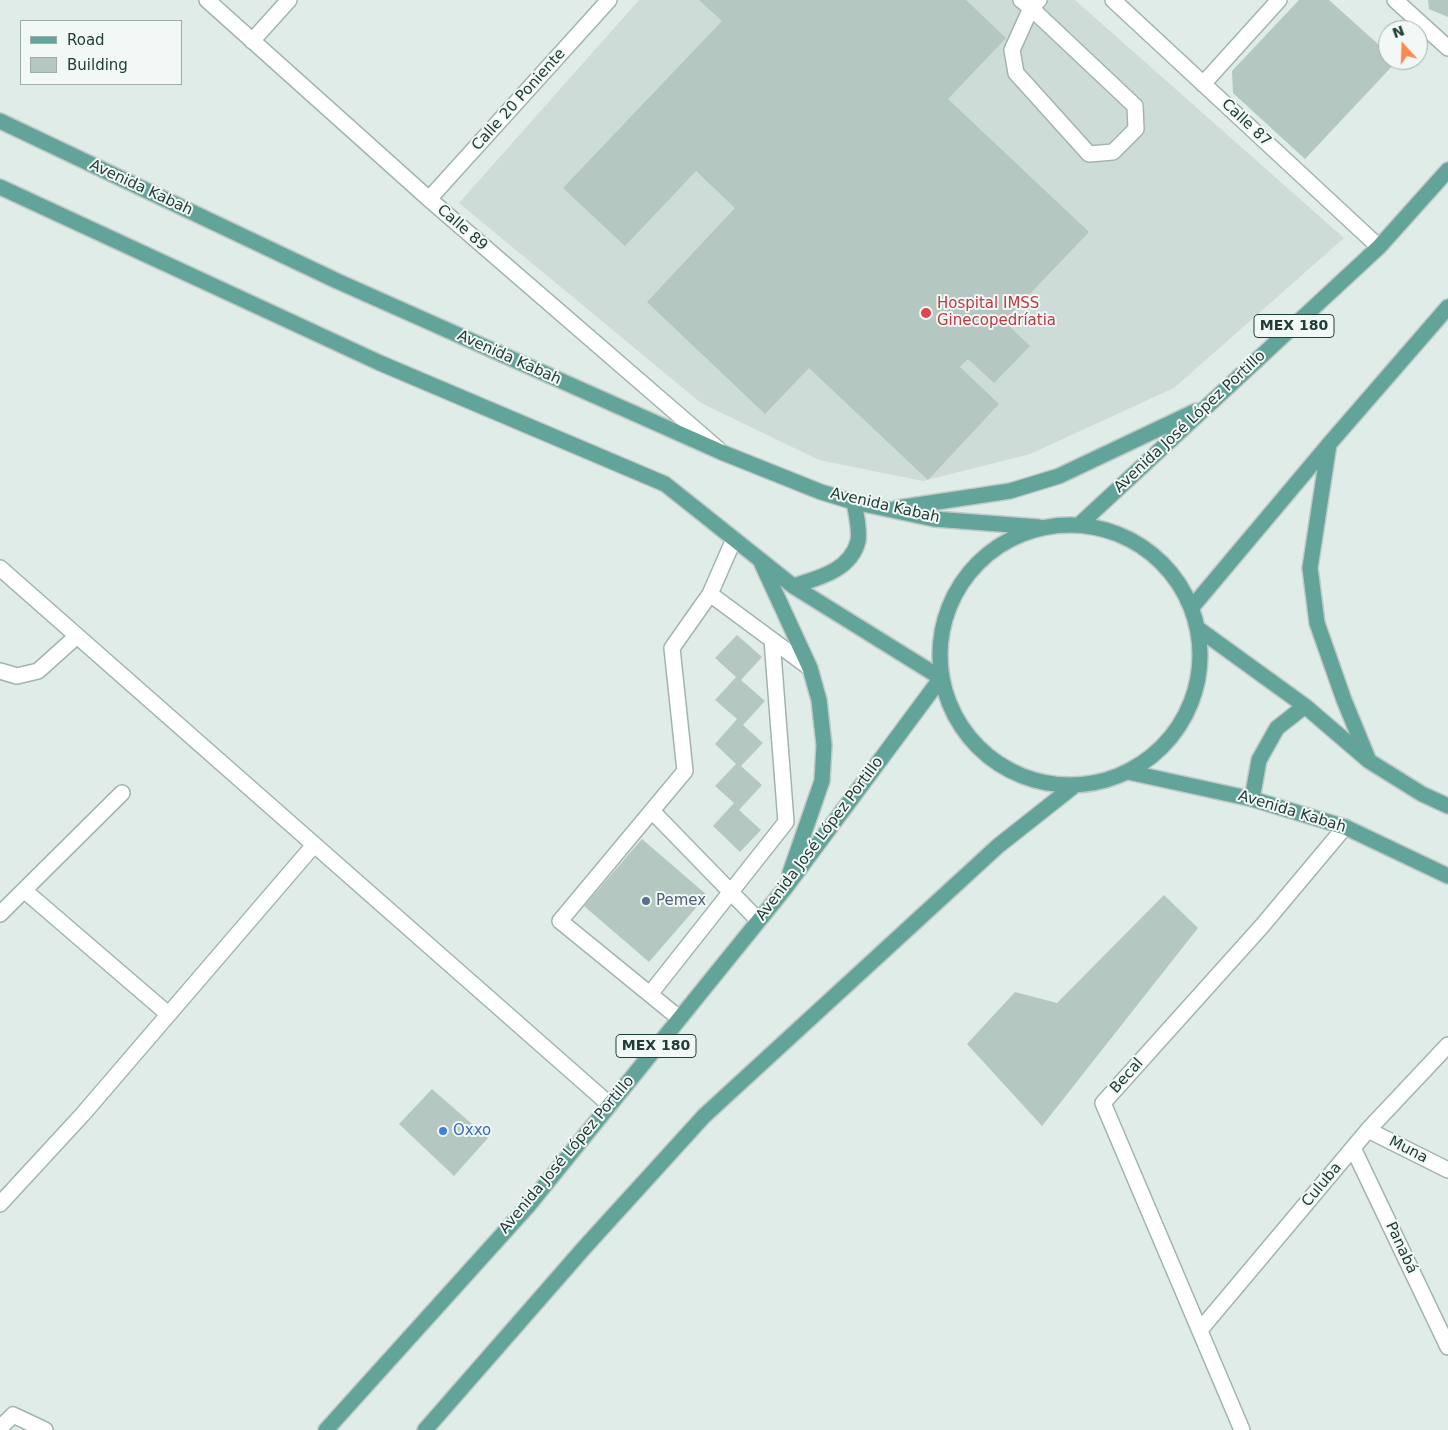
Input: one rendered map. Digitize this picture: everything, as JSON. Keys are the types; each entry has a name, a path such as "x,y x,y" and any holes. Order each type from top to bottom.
{"main road":[{"name":"Avenida Kabah","path":"0,121 337,281 721,452 821,492 854,502 934,519 1039,528"},
{"name":"Avenida José López Portillo","path":"1080,524 1379,247 1448,170"},
{"path":"0,188 380,363 665,484 793,586 941,678"},
{"path":"1193,606 1330,443 1448,307"},
{"path":"887,509 1010,491 1059,476 1208,405"},
{"path":"1330,443 1310,568 1317,623 1344,700 1369,761"},
{"path":"793,586 822,577 851,558 859,540 854,502"},
{"path":"1080,524 1128,536 1167,565 1193,606 1200,630 1198,687 1173,737 1128,772 1074,786 1035,781 998,764 968,738 952,713 941,678 942,629 960,584 994,548 1039,528 1080,524"},
{"path":"760,559 810,668 819,700 824,744 822,781 786,887"},
{"path":"1200,630 1305,706 1369,761 1422,794 1448,806"},
{"name":"Avenida José López Portillo","path":"326,1430 528,1206 610,1106 678,1018 786,887 941,678"},
{"path":"1252,799 1259,760 1278,728 1305,706"},
{"name":"Avenida Kabah","path":"1128,772 1252,799 1345,827 1448,876"},
{"path":"425,1430 584,1248 704,1116 998,846 1074,786"}],"street":[{"name":"Calle 89","path":"207,0 429,199 721,452"},
{"path":"252,41 289,0"},
{"name":"Calle 20 Poniente","path":"429,199 609,0"},
{"name":"Calle 87","path":"1112,0 1379,247"},
{"path":"1203,84 1279,0"},
{"path":"1395,0 1448,48"},
{"path":"1030,3 1135,106 1136,129 1113,152 1089,154 1016,73 1012,50 1030,3"},
{"path":"678,1018 560,921 686,771 672,648 710,594 734,539"},
{"path":"0,568 610,1106"},
{"path":"710,594 810,668"},
{"path":"0,671 16,676 38,671 77,636"},
{"path":"650,994 786,822 772,640"},
{"path":"0,914 122,793"},
{"path":"652,811 758,920"},
{"path":"786,822 805,830"},
{"name":"Becal","path":"1242,1430 1103,1103 1262,926 1345,827"},
{"path":"0,1204 83,1114 314,845"},
{"path":"25,891 168,1014"},
{"name":"Culuba","path":"1200,1330 1368,1130 1448,1045"},
{"name":"Muna","path":"1368,1130 1448,1170"},
{"name":"Panabá","path":"1353,1148 1448,1347"},
{"path":"0,1428 13,1415 45,1430"}],"shaded area":[{"name":"Hospital IMSS Ginecopedríatia","path":"639,0 1075,0 1344,238 1174,388 1030,454 923,481 819,460 701,403 459,203"}],"building":[{"path":"699,0 966,0 1006,38 948,99 1089,232 1004,321 1030,346 994,383 968,359 960,367 999,404 928,480 809,368 765,414 647,302 735,208 696,171 625,246 563,188 722,21"},
{"path":"1299,0 1329,0 1378,44 1378,70 1389,70 1305,159 1233,93 1232,71"},
{"path":"1428,0 1448,0 1448,17 1429,9"},
{"path":"737,635 762,657 741,680 765,701 743,725 763,743 741,766 762,785 739,810 761,830 740,852 713,826 734,803 715,786 736,764 715,744 737,719 715,700 736,677 715,658"},
{"name":"Pemex","path":"642,839 707,895 649,962 584,906"},
{"path":"1164,895 1198,928 1042,1126 967,1044 1015,992 1057,1003"},
{"name":"Oxxo","path":"432,1089 488,1138 454,1176 399,1124"}],"place":[{"name":"Hospital IMSS Ginecopedríatia","path":"926,313"},
{"name":"Pemex","path":"646,901"},
{"name":"Oxxo","path":"443,1131"}]}
